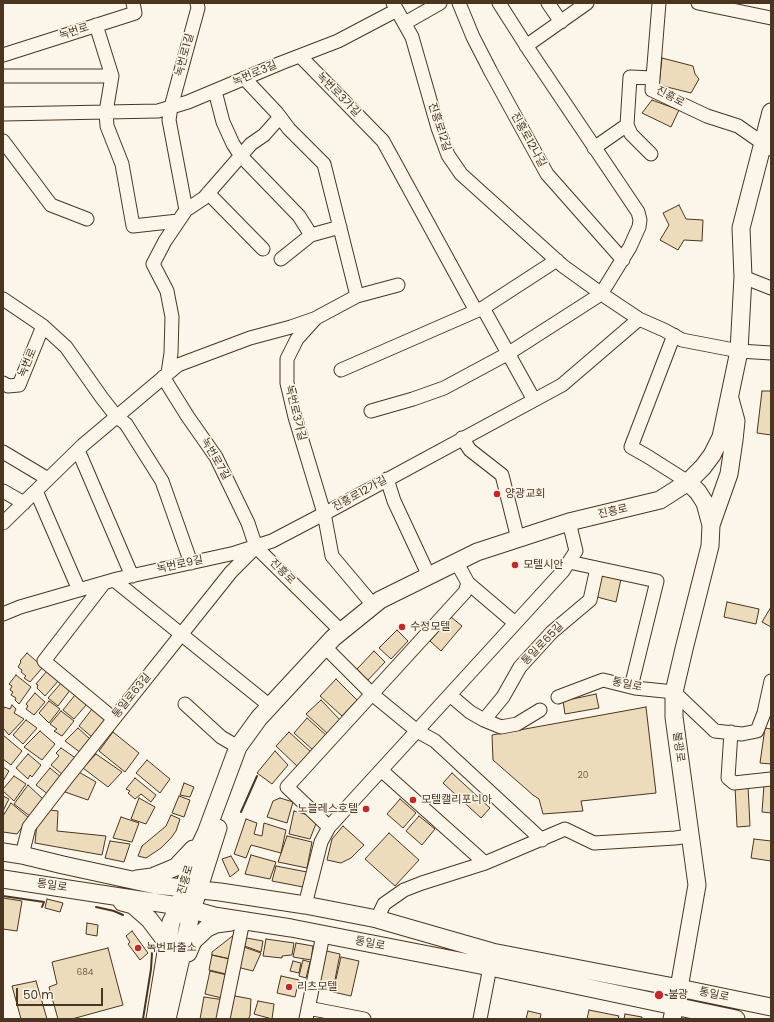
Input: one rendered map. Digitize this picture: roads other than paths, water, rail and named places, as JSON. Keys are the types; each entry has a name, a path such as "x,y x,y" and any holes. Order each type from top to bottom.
{"main road":[{"name":"진흥로","path":"191,889 191,864 206,834 238,747 270,706 341,631 380,600 477,552 569,522 660,500 688,482 703,467 721,437 738,351 743,277 741,228 767,146 771,112"},
{"path":"711,525 729,474 736,427 736,421 729,397"},
{"name":"불광로","path":"673,1013 679,988 697,886 674,717 674,692 710,546 711,525 705,503 698,492 688,482"},
{"name":"진흥로","path":"167,1019 173,993 186,908 191,889 239,764 238,747"},
{"path":"131,880 152,877 176,867 188,856 206,834"},
{"name":"통일로","path":"3,852 22,855 155,886 220,892 304,905 377,919 492,952 771,1006"},
{"name":"통일로","path":"3,879 186,908 214,916 490,967 673,1013 736,1019"},
{"path":"90,892 97,896 133,905 149,919 168,944"},
{"name":"진흥로","path":"155,1019 171,922 186,908"},
{"path":"173,993 182,976 186,958 193,941 207,928 216,924 243,921"}],"street":[{"name":"녹번로","path":"3,55 135,13 133,3"},
{"name":"녹번로1길","path":"171,107 198,8 197,3"},
{"path":"404,23 440,3"},
{"name":"진흥로12나길","path":"459,3 491,72 547,174 622,260"},
{"path":"371,411 444,388 509,353 601,294 622,260 639,227 640,220 638,212 526,46 499,3"},
{"path":"548,3 561,22"},
{"path":"526,46 587,3"},
{"name":"진흥로","path":"659,3 652,90 707,116 738,126 767,146"},
{"path":"698,3 771,18"},
{"name":"녹번로3길","path":"3,114 158,111 188,102 244,78 338,42 395,6"},
{"name":"진흥로12길","path":"395,6 412,37 438,128 448,155 461,174 557,260 601,294 639,319 682,340 738,351 771,353"},
{"path":"96,25 112,76 106,112 107,126 122,164 133,226 178,221"},
{"name":"녹번로3가길","path":"300,56 383,141 448,260 480,310"},
{"path":"3,76 112,76"},
{"path":"651,154 631,134 626,125 630,77 653,78"},
{"path":"244,78 289,129 324,164 357,296"},
{"path":"215,91 223,122 233,144 241,156 299,216 311,235"},
{"path":"171,107 169,120 186,210"},
{"path":"166,375 171,353 172,318 167,290 153,264 165,241 186,210 204,198 251,144 264,135 280,117"},
{"path":"594,148 626,125"},
{"path":"3,142 51,205 87,219"},
{"path":"208,193 263,249"},
{"path":"281,259 311,235 340,227"},
{"path":"341,370 480,310 557,260"},
{"path":"743,277 771,288"},
{"name":"녹번로3가길","path":"374,606 332,556 324,513 295,417 287,383 287,359 297,339 316,318 357,296 398,286"},
{"path":"3,299 43,326 66,347 97,392 116,416 126,424 162,481 191,563"},
{"path":"480,310 509,353 534,400"},
{"path":"3,523 78,450 116,416 178,365 250,338 291,327 316,318"},
{"name":"진흥로12가길","path":"256,547 272,541 562,385 639,319"},
{"name":"녹번로","path":"3,383 8,386 19,385 43,326"},
{"path":"674,335 631,447 688,482"},
{"name":"녹번로7길","path":"166,375 188,417 216,457 248,523 256,547"},
{"path":"462,438 470,450 502,475 518,539"},
{"path":"78,450 132,576"},
{"path":"3,452 48,479"},
{"path":"387,479 394,501 429,576"},
{"path":"3,491 24,502"},
{"path":"36,491 79,590"},
{"path":"304,905 321,842 329,827 563,571 576,551 569,522"},
{"name":"진흥로","path":"256,547 341,631"},
{"name":"녹번로9길","path":"3,614 20,607 109,581 256,547"},
{"name":"통일로63길","path":"22,855 29,827 231,572 256,547"},
{"path":"457,562 468,583 515,623"},
{"path":"569,562 657,581 631,688"},
{"name":"통일로65길","path":"484,720 503,697 520,667 552,632 590,600 597,568"},
{"path":"114,719 44,660 109,581 182,633 270,706"},
{"path":"329,827 287,787 464,592 468,583"},
{"path":"325,647 372,694 417,731 435,741 542,840"},
{"name":"통일로","path":"558,696 603,680 631,688 674,692"},
{"path":"674,692 715,731 742,734 757,731 764,713 771,681"},
{"path":"450,695 470,712 484,720 502,727 517,724 540,710"},
{"path":"184,704 221,737 238,747"},
{"path":"731,732 728,778 734,783 771,779"},
{"path":"381,770 485,863"},
{"path":"377,919 384,904 404,890 485,863 565,829 594,843 690,836"},
{"path":"224,1019 243,921"},
{"path":"323,935 307,1013 364,1019"},
{"path":"480,1019 490,967"}],"place":[{"name":"양광교회","path":"497,494"},
{"name":"모텔시안","path":"515,565"},
{"name":"수정모텔","path":"402,627"},
{"name":"모텔캘리포니아","path":"413,800"},
{"name":"노블레스호텔","path":"366,809"},
{"name":"녹번파출소","path":"138,948"},
{"name":"리츠모텔","path":"289,987"},
{"name":"불광","path":"659,995"}]}
